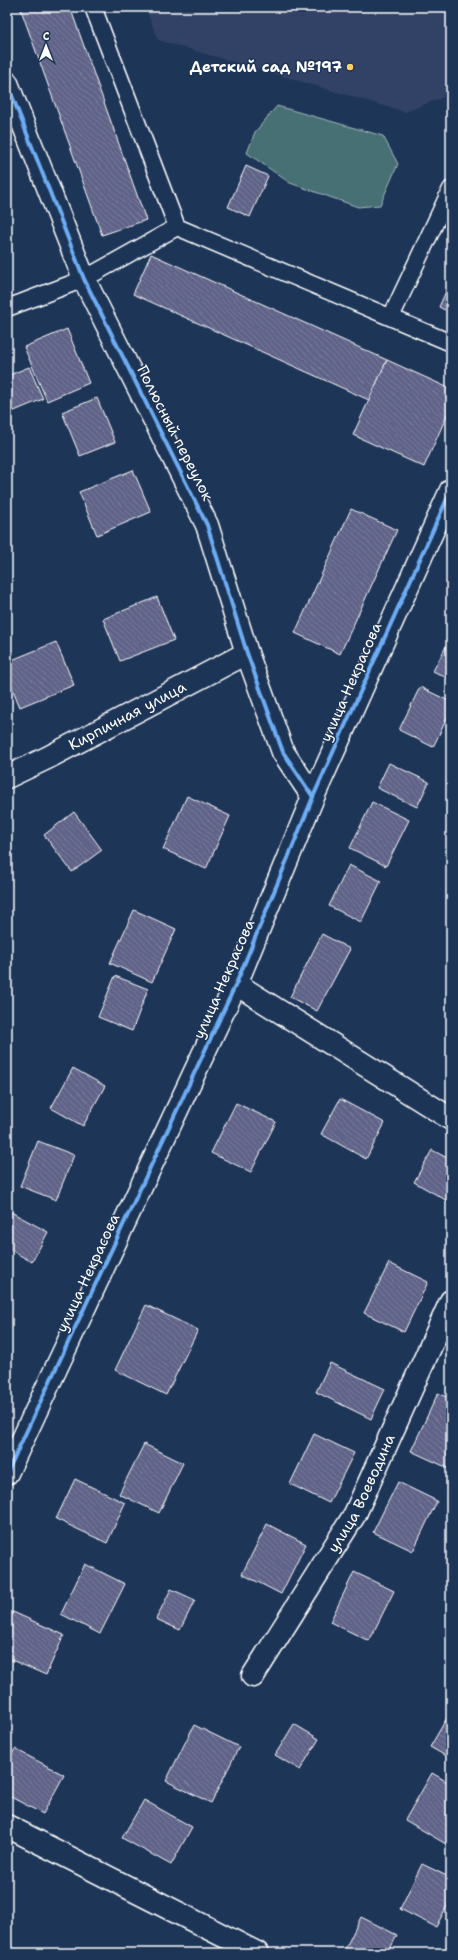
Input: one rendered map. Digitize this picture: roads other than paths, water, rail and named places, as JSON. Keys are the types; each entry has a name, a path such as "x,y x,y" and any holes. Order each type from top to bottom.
{"street":[{"name":"Полюсный переулок","path":"7,83 84,279 208,525 247,653 283,752 313,797"},
{"name":"улица Некрасова","path":"8,1467 236,984 313,797 451,490"},
{"name":"Кирпичная улица","path":"7,776 47,758 247,653"},
{"path":"236,984 451,1119"},
{"name":"улица Воеводина","path":"254,1676 355,1514 451,1301"},
{"path":"7,1826 257,1953"}],"lane":[{"path":"93,7 177,227 451,343"},
{"path":"391,317 451,189"},
{"path":"7,308 84,279 177,227"}],"place":[{"name":"Детский сад №197","path":"350,67"}]}
